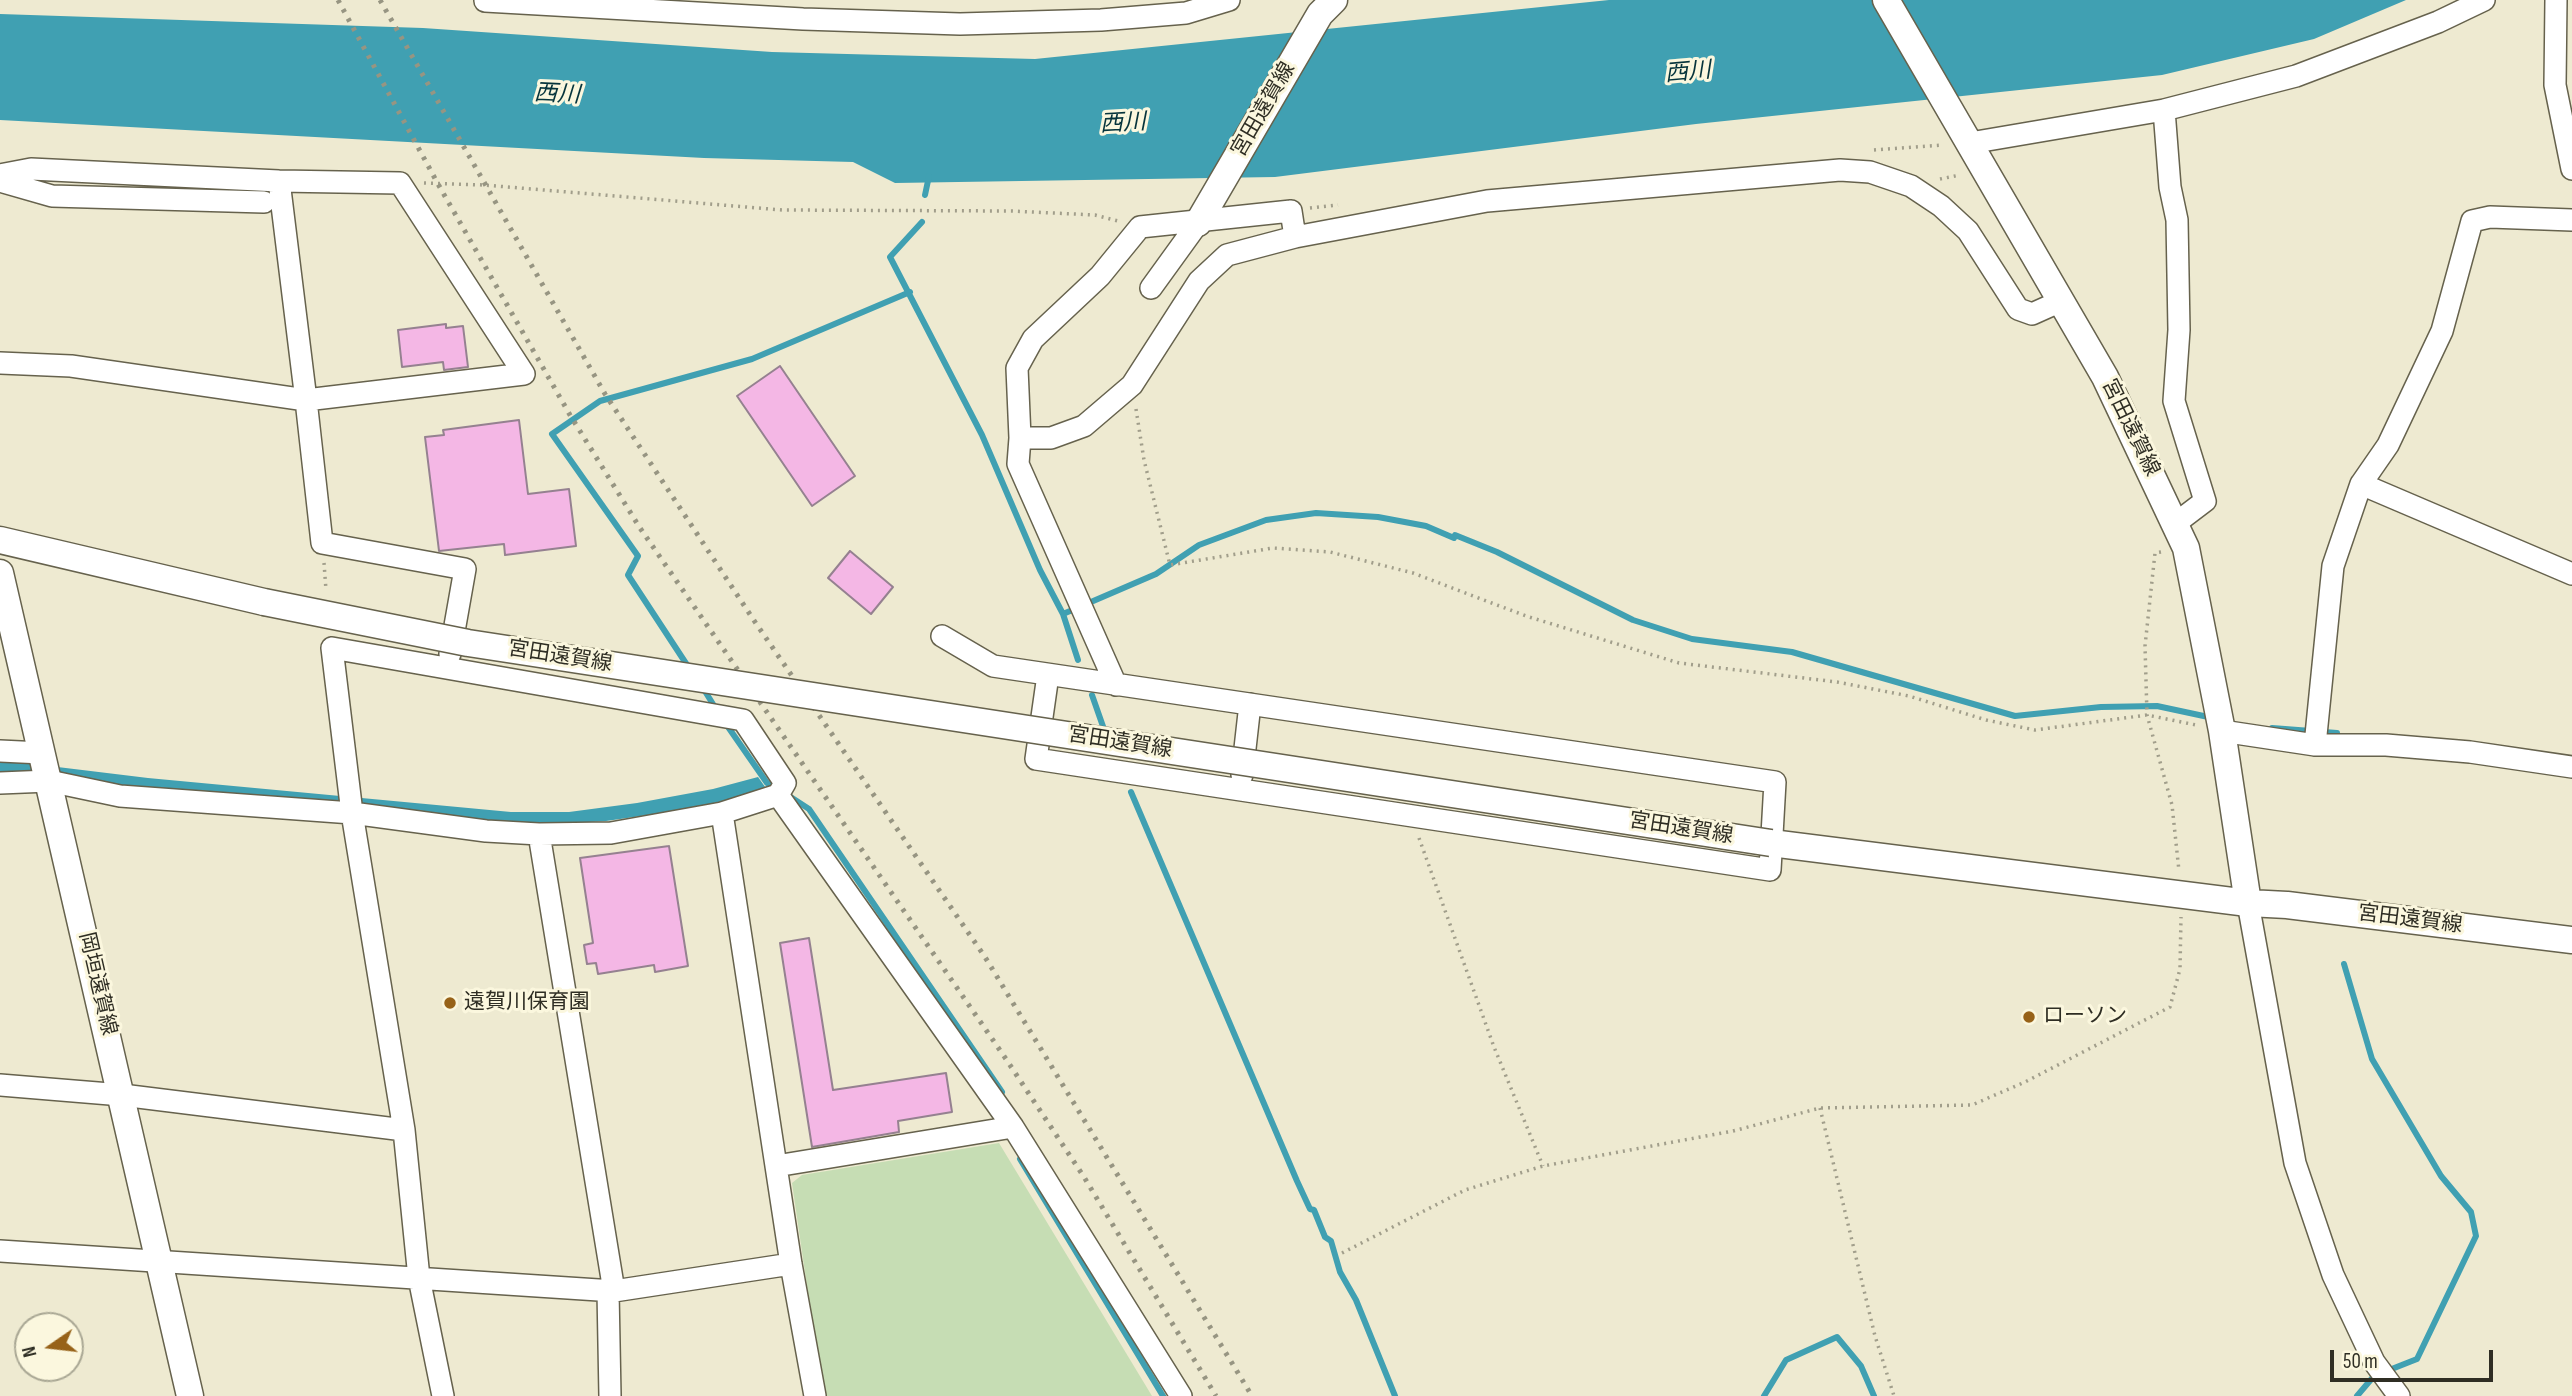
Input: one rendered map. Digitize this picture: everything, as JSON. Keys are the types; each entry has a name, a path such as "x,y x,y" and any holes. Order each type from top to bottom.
{"main road":[{"name":"宮田遠賀線","path":"1886,0 2105,377 2176,523 2186,548 2222,731 2248,903"},
{"name":"宮田遠賀線","path":"1198,223 1327,7"},
{"name":"宮田遠賀線","path":"0,540 264,602 468,643 1771,843 2248,903 2287,905 2572,940"},
{"name":"岡垣遠賀線","path":"0,573 190,1396"}],"street":[{"path":"485,1 616,3 960,24 1186,13 1228,0"},
{"path":"1970,143 2164,110 2296,76 2438,22 2484,0"},
{"path":"2556,0 2555,85 2572,169"},
{"path":"2164,110 2170,187 2177,220 2179,330 2174,401 2205,501 2176,523"},
{"path":"0,175 31,169 279,181 400,183 524,374 306,400 71,366 0,363"},
{"path":"1020,438 1051,438 1084,426 1132,385 1199,281 1227,255 1295,237 1488,201 1827,171 1870,172 1911,186 1941,206 1968,231 2018,309 2032,314 2061,301"},
{"path":"0,181 52,196 264,202"},
{"path":"279,181 322,543 465,569 447,668"},
{"path":"1116,685 1018,464 1020,438 1017,368 1033,339 1100,276 1140,227 1198,223 1291,211 1295,237"},
{"path":"2315,745 2333,565 2361,484 2388,445 2442,331 2472,221 2490,217 2572,220"},
{"path":"1151,288 1198,223"},
{"path":"2361,484 2572,574"},
{"path":"942,636 993,667 1250,704 1775,782 1770,870 1036,759 1048,675"},
{"path":"0,783 49,781 120,796 352,813 486,831 539,834 611,833 722,813 778,795 785,783 743,720 332,648 352,813 404,1130 419,1278 443,1396"},
{"path":"1240,791 1250,704"},
{"path":"2222,731 2315,745 2386,745 2470,752 2572,767"},
{"path":"0,751 42,753"},
{"path":"778,795 1013,1127 1181,1396"},
{"path":"722,813 791,1264 815,1396"},
{"path":"539,834 611,1291 610,1396"},
{"path":"2248,903 2295,1163 2333,1275 2374,1362 2399,1396"},
{"path":"0,1085 122,1095 404,1130"},
{"path":"776,1166 1013,1127"},
{"path":"0,1251 611,1291 791,1264"}],"path":[{"path":"1911,186 1985,169"},
{"path":"400,183 484,185 782,210 1096,215 1140,227"},
{"path":"1132,385 1144,460 1170,565 1273,548 1330,552 1413,573 1526,616 1679,663 1837,682 1897,693 1986,720 2035,730 2147,715 2222,731"},
{"path":"2179,875 2172,805 2147,715 2145,646 2155,553 2186,548"},
{"path":"1412,817 1494,1047 1543,1166"},
{"path":"1342,1253 1465,1190 1543,1166 1733,1131 1820,1108 1972,1105 2025,1082 2169,1007 2180,969 2181,909"},
{"path":"1820,1108 1875,1336 1894,1396"}],"green space":[{"path":"999,1143 1152,1396 823,1396 792,1183 802,1175"}],"water":[{"name":"西川","path":"1609,0 2406,0 2314,39 2162,75 1696,124 1275,177 895,183 853,162 704,158 0,120 0,14 423,28 772,52 1035,59"},
{"path":"0,760 148,778 511,812 569,812 637,803 713,789 758,777 768,791 683,810 606,821 554,824 484,823 0,778"}],"building":[{"path":"446,324 446,328 463,326 468,367 444,370 443,362 402,367 398,330"},
{"path":"780,366 855,476 812,506 737,396"},
{"path":"519,420 528,494 569,489 576,546 505,555 504,544 439,551 425,437 444,435 443,430"},
{"path":"850,551 893,587 871,614 828,578"},
{"path":"669,846 688,966 655,972 654,965 598,974 596,963 587,964 584,945 593,943 580,858"},
{"path":"809,938 833,1090 946,1073 952,1112 898,1121 899,1132 812,1147 780,943"}],"waterway":[{"path":"925,195 929,176"},
{"path":"922,222 890,257 982,435 1040,570 1063,614 1078,660"},
{"path":"689,668 628,575 638,556 552,434 600,401 752,359 910,292"},
{"path":"1063,614 1156,574 1199,545 1266,520 1316,513 1378,517 1426,526 1454,538 1455,535 1497,552 1633,620 1692,639 1792,652 2015,716 2101,707 2157,706 2213,718"},
{"path":"703,688 716,709"},
{"path":"1092,695 1106,735"},
{"path":"726,724 767,783 777,789"},
{"path":"2272,728 2337,733"},
{"path":"1131,792 1297,1181 1310,1209 1314,1210 1325,1237 1331,1241 1340,1272 1356,1300 1395,1396"},
{"path":"789,796 809,809 1002,1092"},
{"path":"2344,964 2372,1059 2441,1176 2471,1212 2476,1236 2417,1359 2374,1376 2357,1396"},
{"path":"1020,1159 1163,1396"},
{"path":"1764,1396 1786,1360 1837,1337 1861,1366 1874,1396"}],"railway":[{"path":"338,0 438,184 570,415 640,528 1006,1059 1084,1177 1216,1396"},
{"path":"380,0 605,394 755,622 985,957 1252,1396"}],"place":[{"name":"遠賀川保育園","path":"450,1003"},
{"name":"ローソン","path":"2029,1017"}]}
